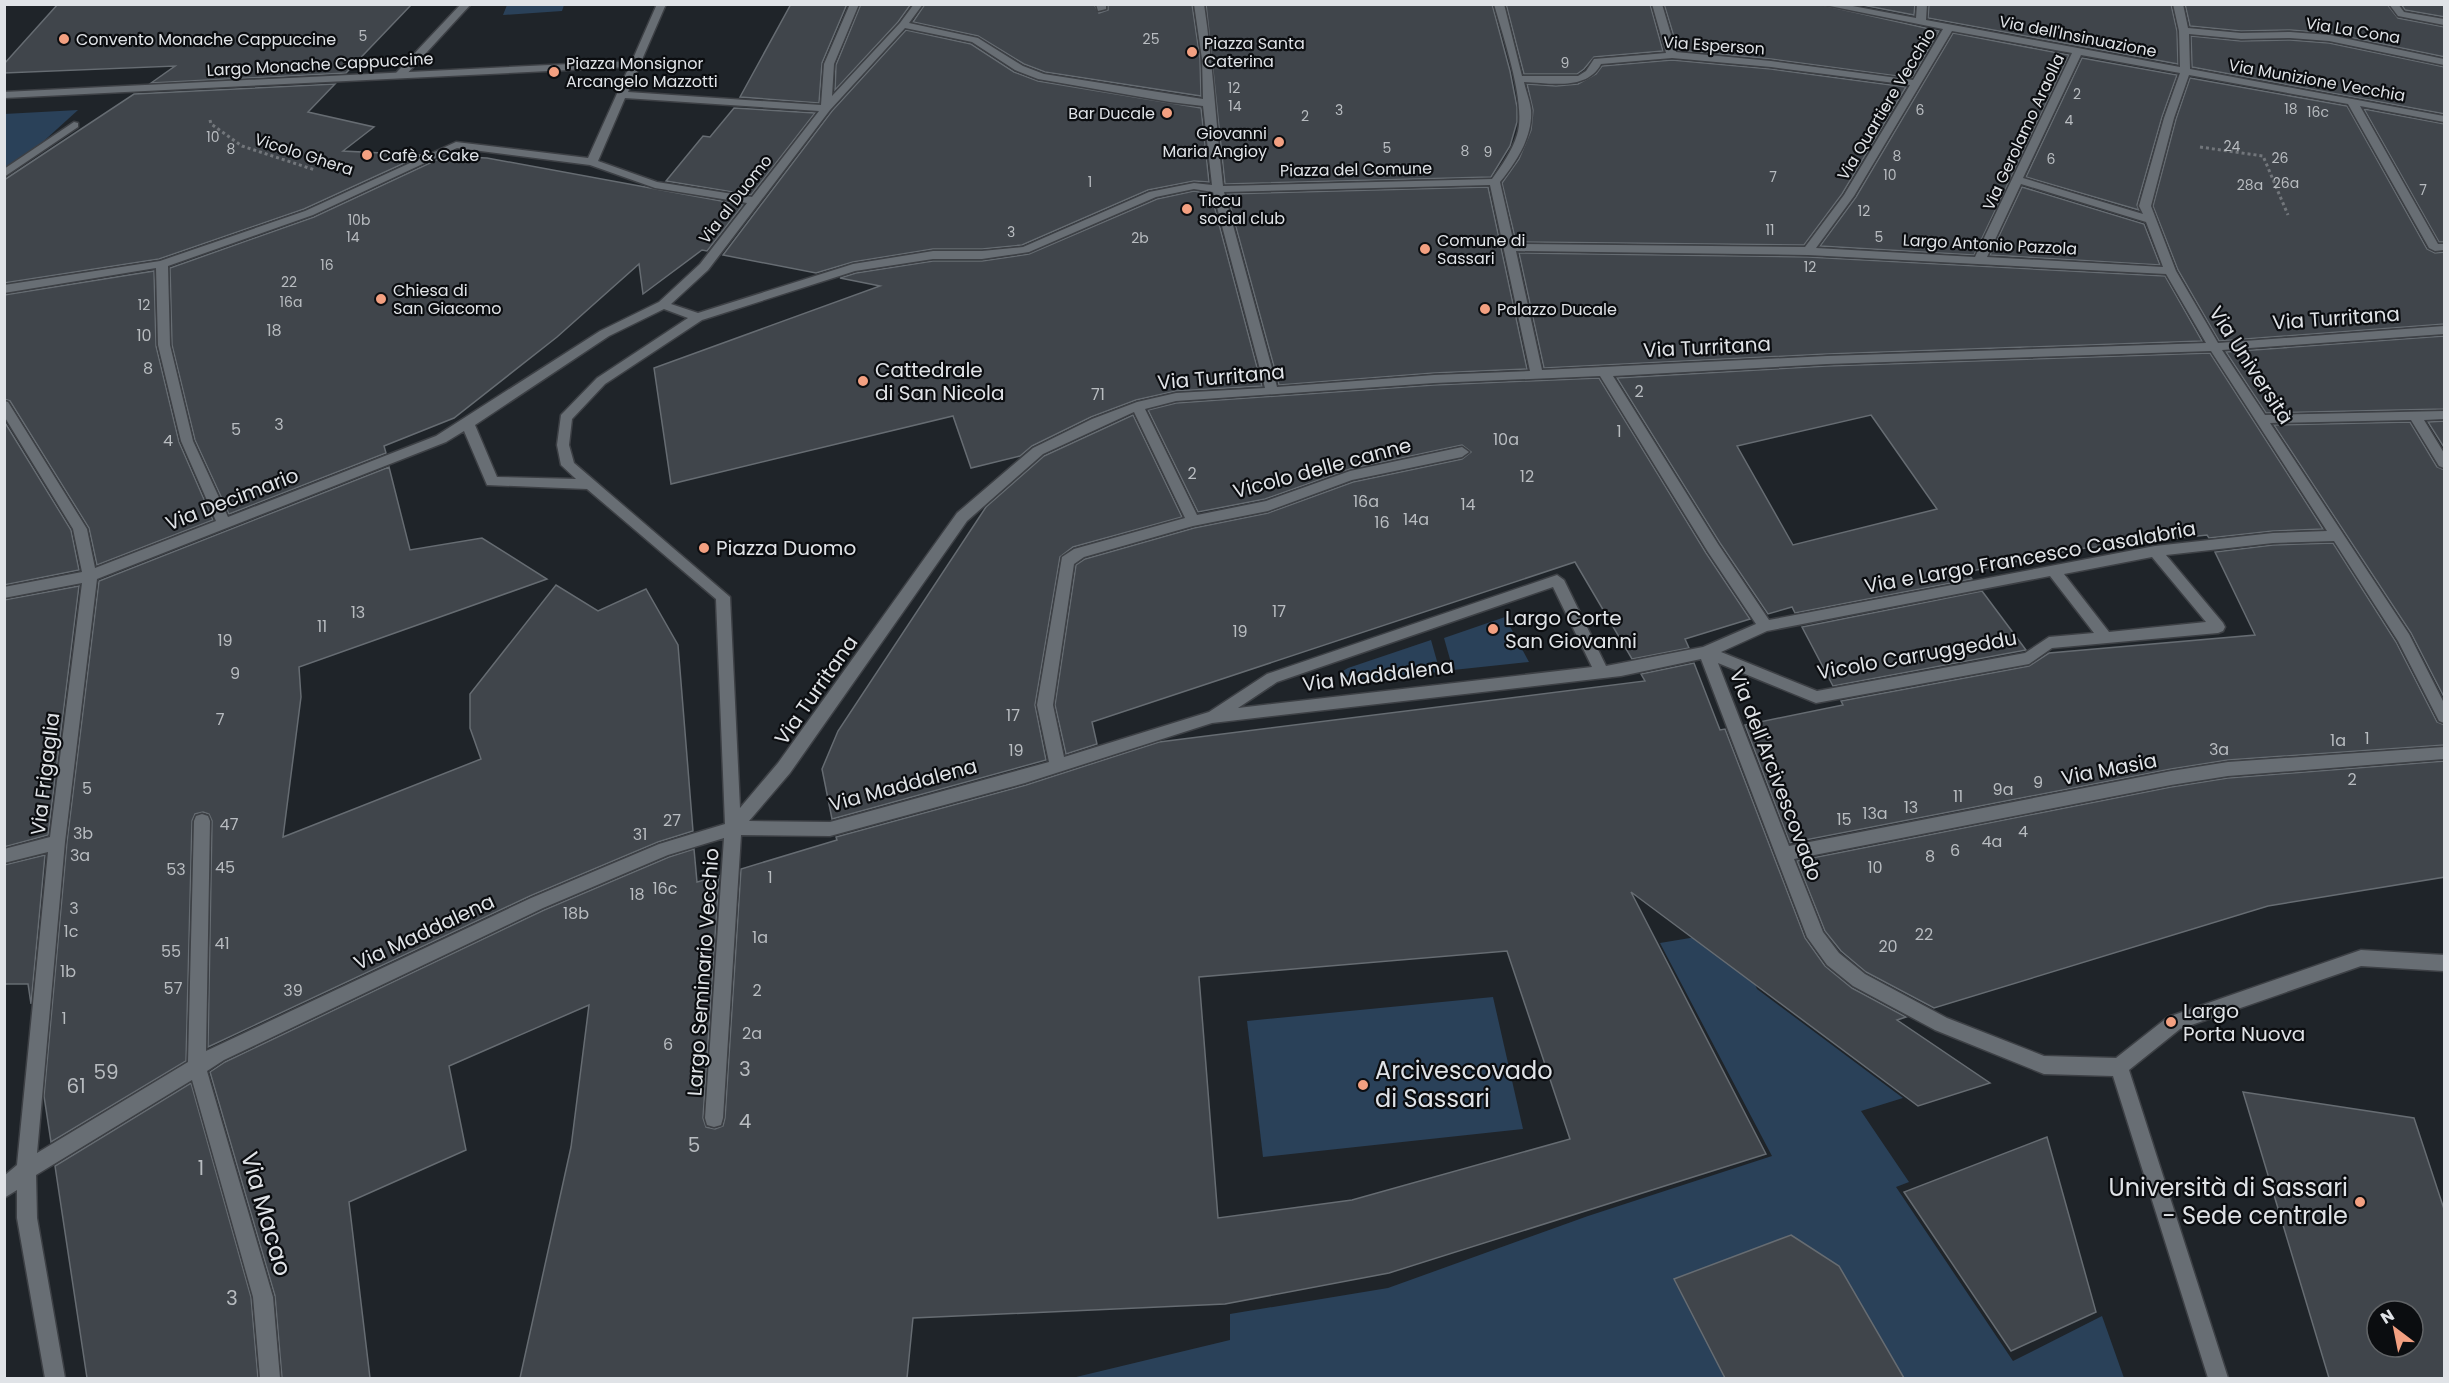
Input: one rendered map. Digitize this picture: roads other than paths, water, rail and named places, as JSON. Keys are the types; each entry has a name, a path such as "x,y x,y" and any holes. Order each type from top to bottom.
{"street":[{"path":"400,75 467,4"},
{"path":"592,162 662,4"},
{"path":"623,95 826,108 829,64 855,4"},
{"name":"Via al Duomo","path":"663,305 704,267 826,108 903,26 919,4"},
{"path":"1199,4 1207,59 1208,103 1218,189 1272,392"},
{"path":"1499,4 1526,110 1523,134 1510,162 1496,182 1537,374"},
{"path":"1657,4 1672,55"},
{"name":"Via dell'Insinuazione","path":"1824,4 2185,72"},
{"path":"1921,21 1922,4"},
{"name":"Via Università","path":"2178,4 2184,30 2185,72 2145,206 2170,271 2214,346 2404,638 2445,717"},
{"path":"2393,4 2401,14 2445,22"},
{"path":"903,26 975,40 1018,68 1042,77 1170,99 1208,103"},
{"name":"Via Quartiere Vecchio","path":"1808,251 1849,196 1949,27"},
{"name":"Via La Cona","path":"2184,30 2241,36 2290,35 2329,38 2445,62"},
{"name":"Via Gerolamo Araolla","path":"1980,259 2078,51"},
{"name":"Via Esperson","path":"1518,79 1573,79 1585,77 1597,61 1672,55 1771,64 1916,83"},
{"name":"Largo Monache Cappuccine","path":"4,94 637,64"},
{"name":"Via Munizione Vecchia","path":"2185,72 2445,118"},
{"path":"2352,102 2435,248 2445,247"},
{"path":"4,174 74,124"},
{"path":"4,289 162,264 309,213 456,145 592,162 655,185 755,201"},
{"path":"2017,180 2151,220"},
{"name":"Piazza del Comune","path":"698,317 853,268 933,255 981,255 1025,250 1153,194 1194,186 1218,189 1496,182"},
{"name":"Largo Antonio Pazzola","path":"1509,247 1808,251 2170,271"},
{"path":"162,264 164,345 190,449 224,523"},
{"path":"591,484 492,482 468,424 600,335 629,319 663,305 698,317"},
{"path":"698,317 602,381 566,418 563,445 568,465 723,597 733,828"},
{"name":"Via Turritana","path":"733,828 784,768 962,517 1038,452 1097,422 1137,406 1176,397 1434,379 1827,360 2214,346 2445,330"},
{"path":"1604,372 1713,548 1766,626"},
{"name":"Via Frigaglia","path":"4,405 80,529 90,576 57,842 26,1170 27,1218 55,1378"},
{"path":"1137,406 1193,521"},
{"path":"2263,419 2445,415"},
{"path":"2415,416 2445,463"},
{"name":"Via Decimario","path":"4,593 90,576 441,439 468,424"},
{"name":"Vicolo delle canne","path":"1058,766 1045,705 1067,561 1079,553 1193,521 1268,506 1350,476 1462,452"},
{"name":"Via e Largo Francesco Casalabria","path":"1766,626 2155,551 2273,538 2338,536"},
{"name":"Vicolo Carruggeddu","path":"1706,652 1816,697 2029,658 2049,643 2218,627 2155,551"},
{"path":"2053,570 2104,638"},
{"path":"1212,717 1272,678 1557,580 1602,672"},
{"name":"Via dell'Arcivescovado","path":"1766,626 1706,652 1816,937 1833,959 1859,980 1941,1024 2044,1065 2119,1067"},
{"name":"Via Maddalena","path":"4,1189 26,1170 218,1054 537,903 665,849 733,828 830,829 1058,766 1212,717 1602,672 1706,652"},
{"name":"Via Masia","path":"1785,854 2228,769 2445,753"},
{"name":"Via Macao","path":"202,821 197,1068 263,1297 270,1378"},
{"name":"Largo Seminario Vecchio","path":"714,1118 733,828"},
{"path":"4,856 57,842"},
{"path":"2218,1378 2119,1067 2174,1023 2361,958 2445,963"},
{"path":"4,1174 26,1170"}],"place":[{"name":"Convento Monache Cappuccine","path":"64,39"},
{"name":"Piazza Santa Caterina","path":"1192,52"},
{"name":"Piazza Monsignor Arcangelo Mazzotti","path":"554,72"},
{"name":"Bar Ducale","path":"1167,113"},
{"name":"Giovanni Maria Angioy","path":"1279,142"},
{"name":"Cafè & Cake","path":"367,155"},
{"name":"Ticcu social club","path":"1187,209"},
{"name":"Comune di Sassari","path":"1425,249"},
{"name":"Chiesa di San Giacomo","path":"381,299"},
{"name":"Palazzo Ducale","path":"1485,309"},
{"name":"Cattedrale di San Nicola","path":"863,381"},
{"name":"Piazza Duomo","path":"704,548"},
{"name":"Largo Corte San Giovanni","path":"1493,629"},
{"name":"Largo Porta Nuova","path":"2171,1022"},
{"name":"Arcivescovado di Sassari","path":"1363,1085"},
{"name":"Università di Sassari - Sede centrale","path":"2360,1202"}]}
